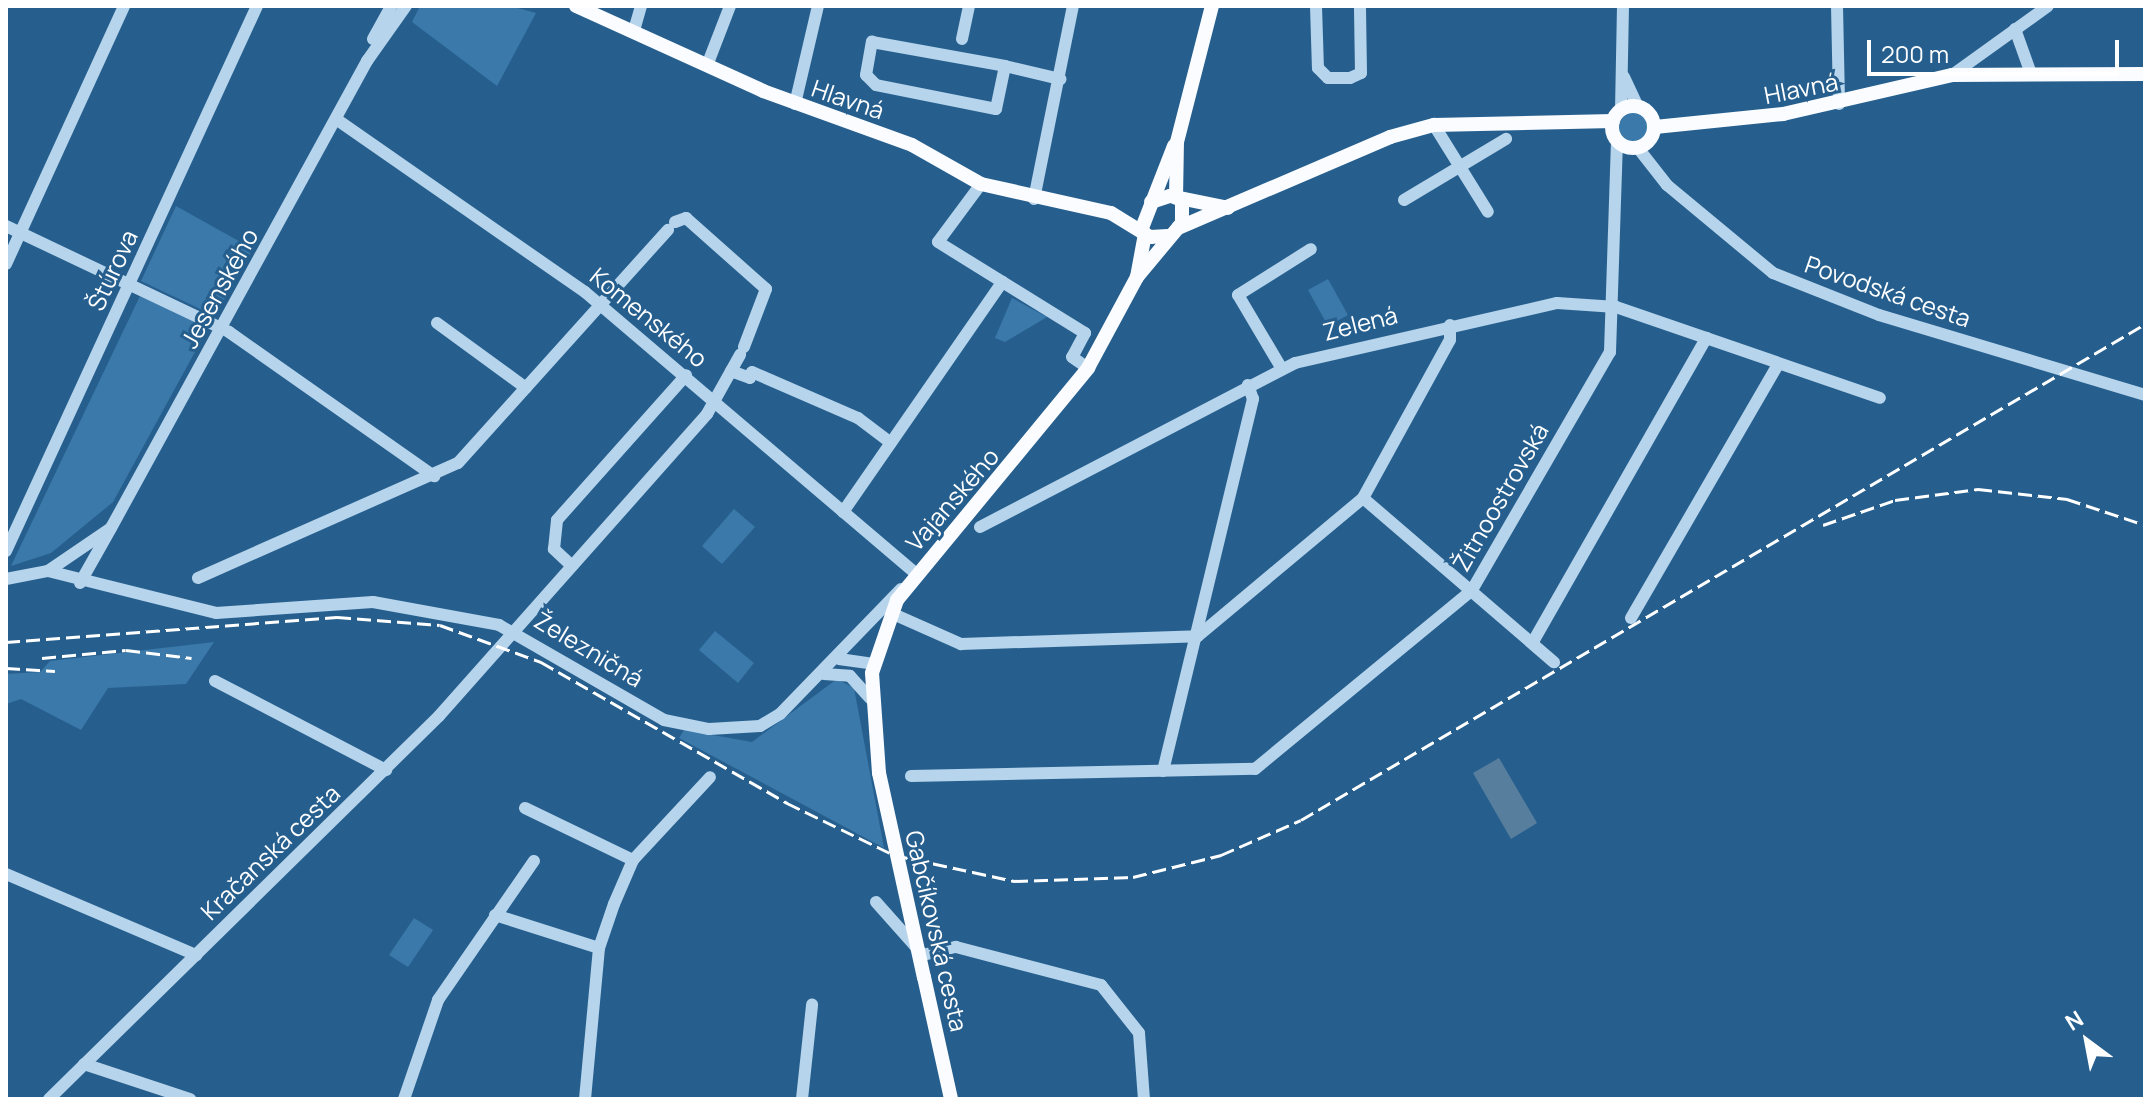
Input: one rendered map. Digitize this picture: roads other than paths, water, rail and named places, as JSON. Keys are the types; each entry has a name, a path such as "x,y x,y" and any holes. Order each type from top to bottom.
{"main road":[{"name":"Hlavná","path":"576,6 635,27 795,104 912,145 981,184 1034,199 1111,213"},
{"path":"1137,277 1148,204 1177,142 1212,6"},
{"name":"Hlavná","path":"1655,127 1839,104 1952,75 2030,71 2145,74"},
{"path":"1111,213 1143,231 1173,232 1390,137 1434,125 1616,127 1639,147 1655,127 1638,107 1616,127"},
{"path":"1137,277 1173,232 1179,201 1177,142"},
{"path":"1111,213 1148,204 1179,201 1228,208"},
{"name":"Vajanského","path":"879,773 870,698 874,664 891,613 912,578 1088,368 1137,277"},
{"name":"Gabčíkovská cesta","path":"879,773 951,1099"}],"street":[{"path":"6,264 124,6"},
{"name":"Štúrova","path":"6,551 257,6"},
{"path":"367,61 391,6"},
{"name":"Jesenského","path":"48,571 111,528 367,61 406,6"},
{"path":"635,27 641,6"},
{"path":"708,63 730,6"},
{"path":"795,104 818,6"},
{"path":"962,39 969,6"},
{"path":"1034,199 1073,6"},
{"path":"1316,6 1318,68 1328,78 1350,78 1361,73 1360,6"},
{"name":"Žitnoostrovská","path":"911,776 1255,769 1268,762 1472,590 1610,352 1616,307 1621,161 1616,127 1623,74 1623,6"},
{"path":"1837,6 1839,104"},
{"path":"1952,75 2048,6"},
{"path":"2015,29 2030,71"},
{"path":"1005,66 996,109 876,85 866,75 872,42 1005,66 1060,79"},
{"path":"1623,74 1638,107"},
{"name":"Komenského","path":"336,119 598,303 843,512 912,578"},
{"path":"1434,125 1488,212"},
{"path":"1404,200 1506,139"},
{"path":"1621,161 1639,147"},
{"name":"Povodská cesta","path":"1639,147 1653,165 1736,247 1805,288 2145,395"},
{"path":"981,184 938,242 1085,333 1072,357 1088,368"},
{"name":"Kračanská cesta","path":"49,1099 386,770 516,630 715,401 742,351 766,289 676,223 598,303"},
{"path":"6,226 222,328 434,476"},
{"path":"1282,369 1238,295 1311,249"},
{"path":"843,512 1002,282"},
{"path":"198,578 458,463 598,303"},
{"name":"Zelená","path":"980,527 1282,369 1450,325 1557,303 1616,307 1880,398"},
{"path":"437,323 526,388"},
{"path":"891,613 961,644 1198,636 1363,498 1450,340 1450,325"},
{"path":"1534,640 1706,338"},
{"path":"1631,618 1778,364"},
{"path":"731,371 750,378 752,372 858,418 891,443"},
{"path":"572,566 554,549 557,520 686,375"},
{"path":"1163,771 1253,399 1248,385"},
{"path":"1363,498 1534,640 1554,662"},
{"path":"80,583 111,528"},
{"path":"6,579 48,571"},
{"name":"Železničná","path":"48,571 80,583 216,613 373,602 516,630 664,720 709,729 760,726 824,674 912,578"},
{"path":"839,659 874,664"},
{"path":"824,674 850,676 870,698"},
{"path":"215,681 386,770"},
{"path":"585,1099 599,948 633,860 710,777"},
{"path":"525,808 633,860"},
{"path":"404,1099 438,1000 534,861"},
{"path":"6,874 196,955"},
{"path":"876,902 923,955 956,947 1091,982 1139,1033 1144,1099"},
{"path":"495,915 599,948"},
{"path":"802,1099 812,1005"},
{"path":"84,1064 190,1099"}],"railway":[{"path":"6,642 337,617 440,625 541,662 787,803 894,855 1014,881 1133,877 1221,855 1301,820 2145,324"},
{"path":"1823,525 1895,500 1978,489 2067,499 2145,525"},
{"path":"42,658 126,650 192,658"},
{"path":"6,668 55,671"}]}
